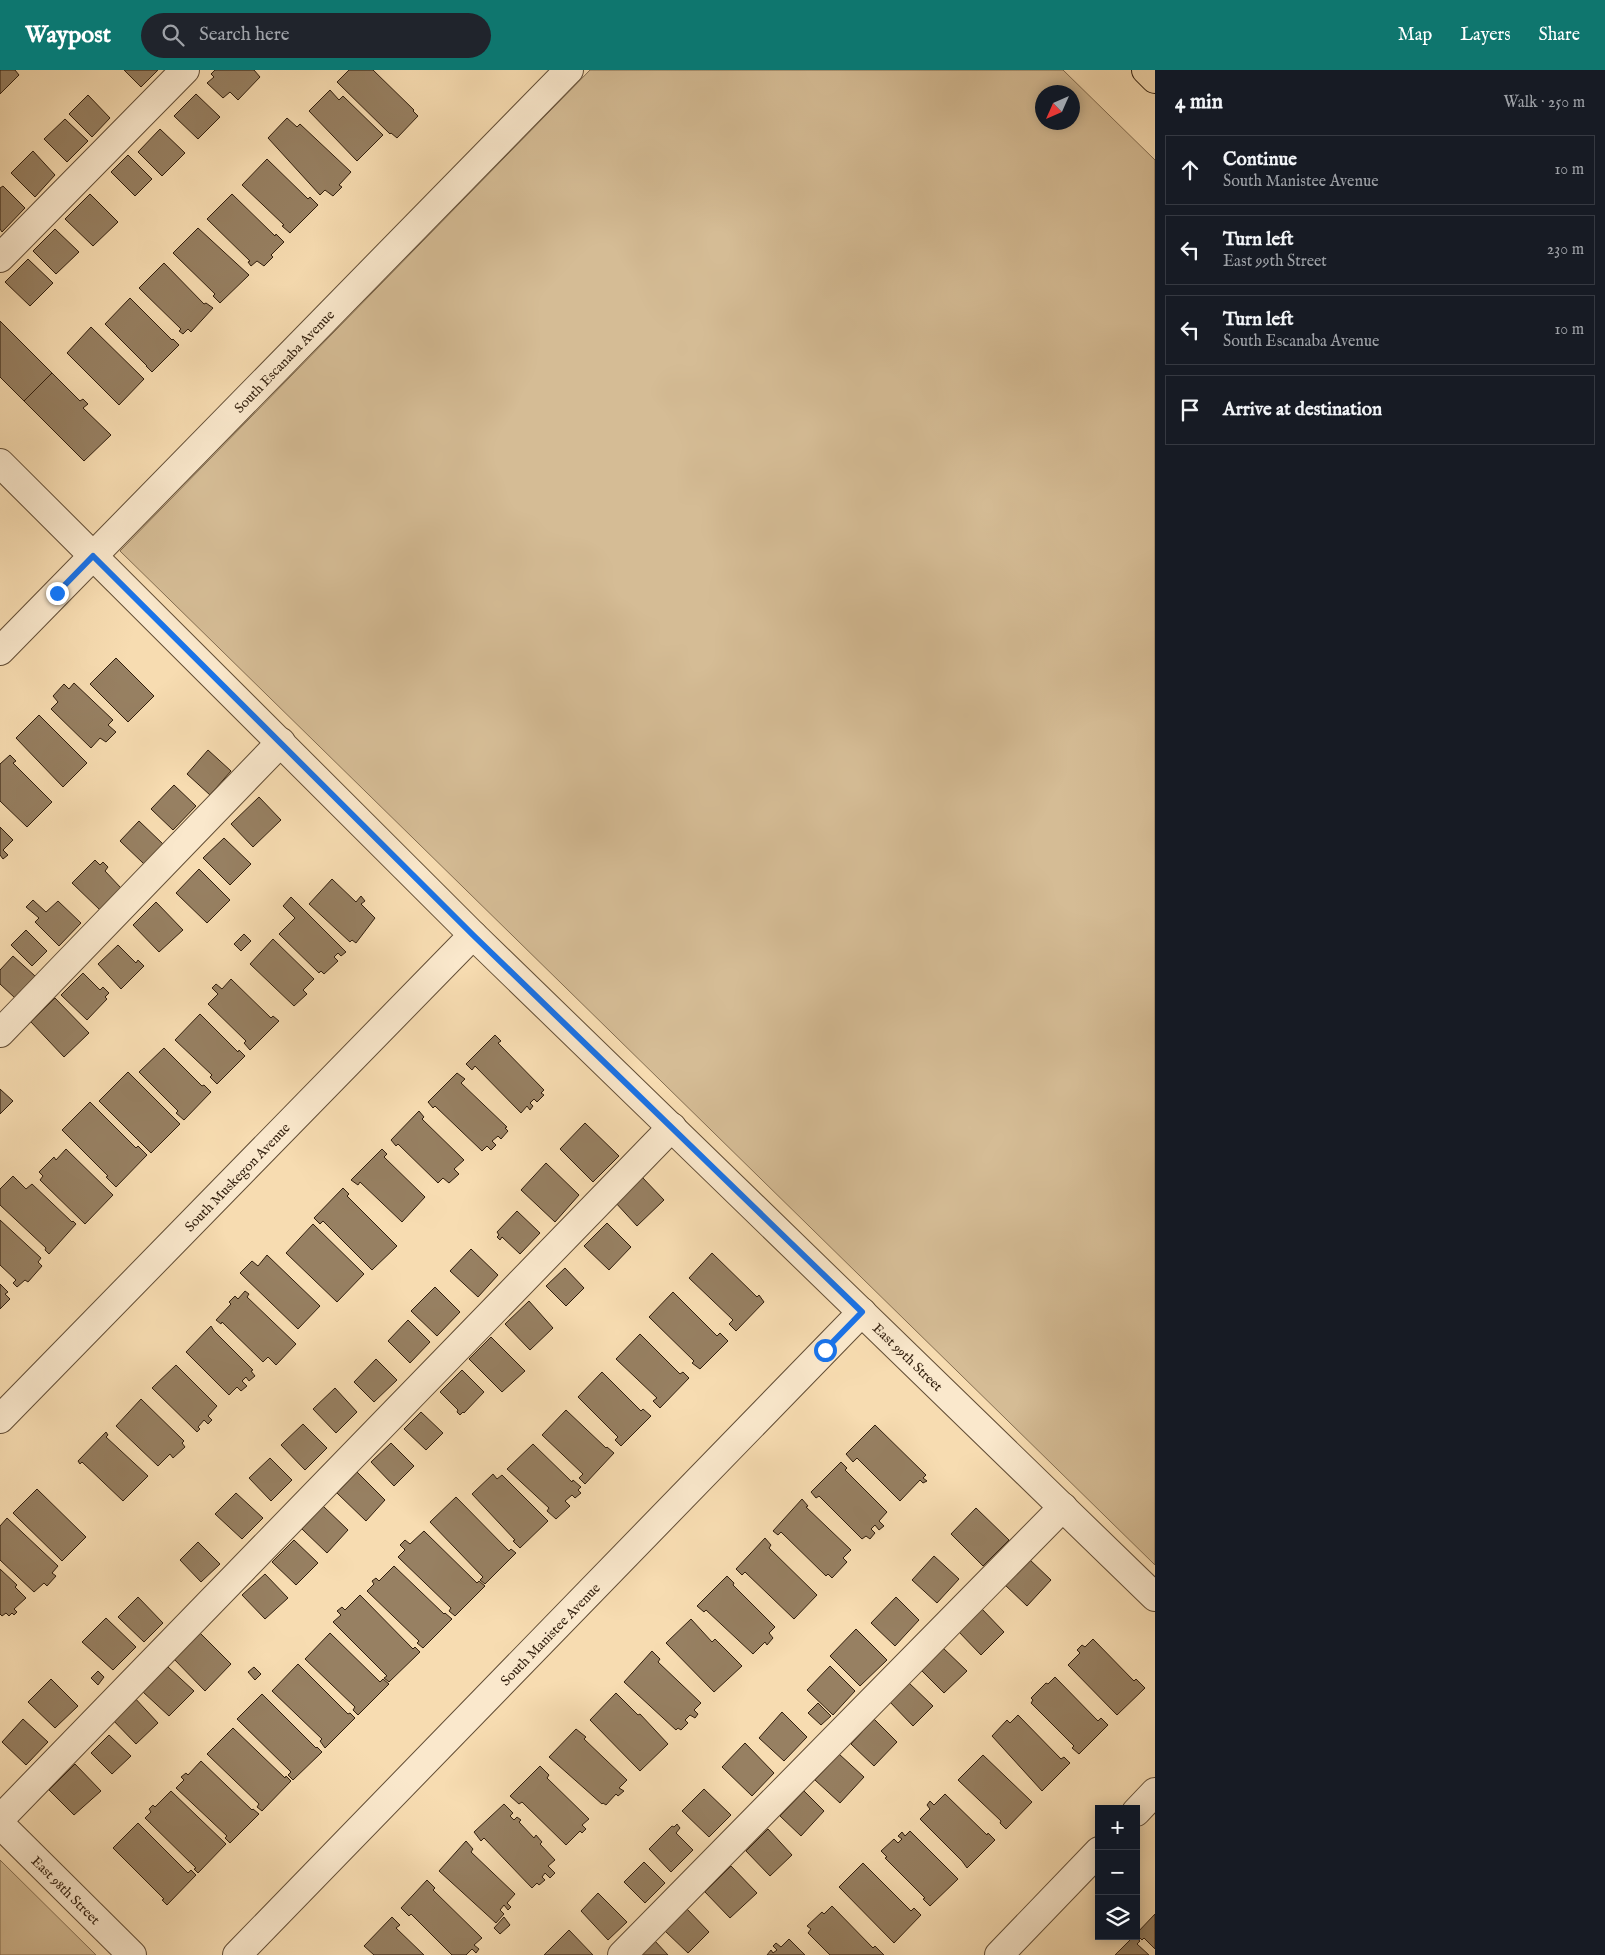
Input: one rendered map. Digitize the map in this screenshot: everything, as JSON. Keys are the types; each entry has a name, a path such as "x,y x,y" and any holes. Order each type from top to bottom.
{"main road":[{"path":"1146,70 1155,79"}],"street":[{"path":"0,258 185,70"},
{"name":"South Escanaba Avenue","path":"0,651 569,70"},
{"name":"East 99th Street","path":"0,463 473,935 1155,1597"},
{"path":"0,1033 281,742"},
{"name":"South Muskegon Avenue","path":"0,1418 473,935"},
{"path":"0,1819 672,1128"},
{"name":"South Manistee Avenue","path":"237,1955 862,1312"},
{"path":"622,1955 1063,1507"},
{"path":"1140,1808 1155,1792"},
{"name":"East 98th Street","path":"0,1824 132,1955"},
{"path":"999,1955 1095,1855"}],"shaded area":[{"path":"590,70 1063,70 1078,85 1035,85 1035,130 1080,130 1080,87 1155,160 1155,1565 120,551"},
{"path":"0,1860 96,1955 0,1955"}],"building":[{"path":"0,70 15,70 19,75 0,94"},
{"path":"124,70 158,70 141,87"},
{"path":"215,70 254,70 260,77 238,100 230,92 223,98 207,83 214,77 211,74"},
{"path":"349,70 373,70 414,110 418,116 397,138 390,134 337,82"},
{"path":"330,90 339,100 343,96 383,135 357,161 309,111"},
{"path":"196,94 220,117 198,139 174,116"},
{"path":"88,95 110,118 92,137 69,114"},
{"path":"287,118 297,127 300,124 351,172 339,185 342,187 333,196 325,190 320,195 268,138"},
{"path":"65,119 88,141 67,162 44,139"},
{"path":"160,129 185,153 162,176 138,152"},
{"path":"33,151 55,175 35,197 11,173"},
{"path":"128,155 152,179 135,196 111,172"},
{"path":"267,159 308,199 310,197 318,205 290,233 242,185"},
{"path":"3,186 25,208 2,232 0,229 0,188"},
{"path":"90,194 118,222 93,246 65,219"},
{"path":"232,194 275,236 276,234 284,242 271,255 273,257 264,266 257,261 251,266 248,262 250,261 207,219"},
{"path":"198,228 249,275 220,303 213,296 215,294 173,253"},
{"path":"55,229 79,252 56,274 33,251"},
{"path":"28,259 53,283 30,306 5,282"},
{"path":"164,263 204,304 206,303 213,308 191,332 188,329 183,334 179,331 181,329 139,288"},
{"path":"130,298 179,345 152,372 105,324"},
{"path":"0,321 52,373 24,401 0,377"},
{"path":"91,327 144,379 119,405 67,353"},
{"path":"52,373 80,401 83,399 88,404 83,408 111,435 84,461 24,401"},
{"path":"116,658 154,696 128,722 90,684"},
{"path":"74,683 113,720 108,725 116,732 106,742 100,738 91,748 51,709 58,702 53,696 64,684 69,689"},
{"path":"39,715 87,763 63,787 16,738"},
{"path":"208,750 231,771 210,795 187,774"},
{"path":"10,755 16,761 13,763 52,802 27,827 0,801 0,764"},
{"path":"174,785 196,806 173,830 151,809"},
{"path":"259,797 281,820 253,847 231,824"},
{"path":"139,821 163,844 144,864 120,841"},
{"path":"0,827 13,840 3,850 8,855 3,859 0,855"},
{"path":"224,838 251,864 230,885 203,858"},
{"path":"95,860 100,865 103,862 108,867 105,871 121,888 100,910 72,883"},
{"path":"199,869 230,900 207,923 176,893"},
{"path":"332,879 356,902 361,896 365,901 361,904 375,918 356,943 352,940 350,942 309,904"},
{"path":"291,897 346,952 341,956 338,953 334,957 338,961 324,974 321,971 319,973 279,934 295,918 283,906"},
{"path":"33,900 46,912 58,901 81,923 59,946 35,922 39,918 26,907"},
{"path":"156,902 183,930 159,952 133,925"},
{"path":"26,930 47,951 32,966 11,945"},
{"path":"244,934 251,941 241,951 234,944"},
{"path":"273,939 314,979 303,990 307,994 294,1006 250,964"},
{"path":"118,945 136,963 138,960 144,966 121,989 98,964"},
{"path":"13,956 35,976 15,998 0,984 0,970"},
{"path":"83,973 100,990 103,987 109,993 105,997 107,999 87,1020 61,995"},
{"path":"231,979 271,1018 273,1016 279,1021 250,1050 244,1043 246,1041 208,1004 218,994 212,988 216,984 222,989"},
{"path":"55,998 89,1033 64,1057 31,1022"},
{"path":"200,1014 238,1052 239,1050 245,1056 217,1084 210,1077 212,1075 175,1040"},
{"path":"495,1035 501,1041 498,1043 544,1090 541,1093 544,1095 537,1102 534,1099 530,1103 533,1106 530,1110 527,1106 521,1113 475,1066 472,1070 466,1064"},
{"path":"164,1048 202,1086 204,1085 211,1092 184,1120 176,1113 178,1111 139,1072"},
{"path":"128,1072 180,1124 151,1153 99,1101"},
{"path":"457,1073 465,1079 461,1083 507,1127 505,1128 508,1131 501,1139 498,1136 492,1141 496,1145 491,1150 487,1146 482,1151 435,1106 433,1108 428,1102"},
{"path":"0,1089 13,1101 0,1114"},
{"path":"90,1102 136,1148 138,1146 147,1155 116,1187 106,1177 108,1176 62,1130"},
{"path":"419,1111 424,1117 422,1119 464,1160 454,1169 459,1174 449,1183 443,1178 438,1183 398,1144 396,1146 391,1140"},
{"path":"585,1123 619,1156 593,1182 560,1149"},
{"path":"66,1149 113,1195 85,1224 40,1180 43,1176 39,1172 54,1157 56,1160"},
{"path":"382,1149 387,1154 384,1157 425,1197 402,1222 360,1182 358,1185 351,1180"},
{"path":"546,1163 579,1195 555,1222 521,1190"},
{"path":"13,1176 26,1189 32,1184 76,1224 49,1254 45,1250 46,1248 0,1205 0,1189"},
{"path":"641,1176 664,1200 637,1226 615,1202"},
{"path":"343,1188 349,1194 347,1196 397,1246 372,1270 323,1221 320,1224 314,1218"},
{"path":"517,1211 540,1233 520,1254 502,1237 500,1240 497,1237 499,1235 497,1232"},
{"path":"0,1220 41,1258 38,1262 42,1266 28,1282 25,1280 17,1287 13,1283 16,1280 0,1265"},
{"path":"607,1223 631,1247 609,1270 584,1246"},
{"path":"313,1224 364,1274 337,1302 286,1253"},
{"path":"471,1249 498,1275 478,1297 450,1271"},
{"path":"712,1253 757,1297 759,1295 764,1302 736,1331 729,1324 733,1320 689,1278"},
{"path":"267,1255 320,1306 298,1329 240,1273 252,1261 258,1266"},
{"path":"565,1268 584,1288 566,1306 546,1286"},
{"path":"0,1284 8,1292 5,1294 10,1299 0,1309"},
{"path":"435,1287 460,1312 437,1336 411,1311"},
{"path":"245,1291 249,1294 247,1297 296,1344 276,1365 268,1357 263,1362 222,1322 221,1324 216,1320 231,1304 229,1302 235,1296 238,1299"},
{"path":"673,1292 717,1336 720,1333 728,1341 700,1369 692,1363 694,1361 649,1317"},
{"path":"529,1301 553,1328 530,1350 505,1324"},
{"path":"408,1320 430,1342 410,1363 388,1341"},
{"path":"211,1326 253,1370 251,1371 255,1376 249,1381 246,1377 242,1381 247,1386 241,1391 237,1387 229,1395 186,1352"},
{"path":"640,1334 680,1374 683,1372 689,1378 660,1408 653,1401 657,1398 616,1359"},
{"path":"491,1337 525,1371 502,1392 469,1359"},
{"path":"376,1359 397,1380 374,1402 354,1382"},
{"path":"176,1365 217,1406 208,1416 212,1420 208,1424 204,1420 198,1427 200,1429 197,1432 152,1388"},
{"path":"462,1370 484,1392 460,1415 457,1412 458,1410 440,1392"},
{"path":"602,1372 641,1411 643,1409 651,1416 621,1446 615,1440 618,1437 578,1397"},
{"path":"335,1388 357,1412 336,1433 313,1409"},
{"path":"141,1399 184,1441 182,1443 185,1447 173,1458 170,1454 158,1466 116,1426"},
{"path":"566,1410 606,1448 614,1453 585,1484 579,1478 583,1474 542,1435"},
{"path":"421,1412 443,1433 426,1450 404,1429"},
{"path":"303,1424 327,1448 305,1470 281,1445"},
{"path":"875,1425 926,1475 923,1478 927,1481 923,1483 920,1480 900,1501 857,1458 853,1462 846,1454"},
{"path":"106,1432 108,1435 106,1437 148,1476 123,1501 82,1462 80,1464 78,1461"},
{"path":"391,1443 414,1466 394,1486 371,1462"},
{"path":"533,1444 572,1482 573,1480 581,1487 578,1490 581,1493 575,1498 572,1495 565,1501 570,1506 556,1519 547,1511 549,1508 507,1469"},
{"path":"270,1458 292,1480 271,1501 249,1478"},
{"path":"841,1462 847,1468 845,1470 887,1512 879,1521 884,1526 879,1530 875,1525 871,1529 875,1533 870,1539 866,1536 862,1539 819,1496 816,1498 811,1492"},
{"path":"357,1472 385,1500 366,1521 337,1493"},
{"path":"493,1474 497,1479 502,1475 548,1521 520,1548 513,1541 515,1540 472,1494"},
{"path":"37,1489 86,1537 62,1561 13,1513"},
{"path":"236,1493 263,1518 242,1539 215,1514"},
{"path":"456,1497 509,1551 511,1549 516,1553 485,1584 480,1580 483,1577 430,1522"},
{"path":"802,1499 808,1506 806,1507 851,1550 843,1558 847,1562 832,1578 828,1574 826,1576 781,1532 778,1535 773,1531"},
{"path":"323,1506 348,1530 327,1553 302,1529"},
{"path":"976,1508 1009,1540 983,1566 951,1534"},
{"path":"7,1518 58,1566 52,1573 56,1576 47,1586 44,1583 34,1592 0,1560 0,1526"},
{"path":"424,1531 477,1583 479,1581 485,1586 455,1616 449,1611 451,1608 398,1557 405,1550 400,1545 405,1540 410,1544"},
{"path":"765,1538 771,1545 769,1548 817,1595 794,1619 745,1572 742,1575 736,1569"},
{"path":"294,1540 318,1563 296,1585 272,1562"},
{"path":"198,1542 220,1564 201,1582 180,1560"},
{"path":"934,1556 959,1579 937,1603 912,1580"},
{"path":"1029,1559 1051,1580 1027,1606 1004,1584"},
{"path":"394,1566 444,1614 452,1619 423,1648 417,1643 419,1641 367,1591 374,1584 372,1581 376,1578 379,1581"},
{"path":"0,1569 17,1585 15,1587 26,1598 14,1609 17,1612 14,1615 12,1613 9,1616 6,1613 2,1616 0,1614"},
{"path":"265,1574 288,1598 265,1619 242,1595"},
{"path":"727,1576 734,1583 733,1585 775,1627 769,1633 773,1638 767,1645 765,1642 753,1654 706,1610 704,1612 697,1606"},
{"path":"360,1595 413,1649 415,1647 420,1652 389,1682 384,1678 387,1676 333,1622 341,1615 337,1611 342,1607 345,1610"},
{"path":"138,1597 163,1623 144,1642 118,1617"},
{"path":"896,1597 919,1620 895,1646 871,1623"},
{"path":"981,1608 1004,1632 981,1655 958,1631"},
{"path":"106,1618 136,1647 113,1670 82,1642"},
{"path":"691,1619 712,1642 715,1639 742,1666 714,1692 666,1643"},
{"path":"856,1629 887,1660 860,1686 830,1656"},
{"path":"199,1632 231,1664 205,1691 173,1658"},
{"path":"330,1633 380,1682 383,1679 389,1684 358,1715 353,1710 355,1707 305,1659"},
{"path":"1093,1639 1134,1681 1136,1679 1145,1688 1117,1715 1068,1665 1080,1653 1077,1650 1082,1645 1085,1647"},
{"path":"942,1647 967,1671 944,1693 920,1669"},
{"path":"652,1651 660,1659 658,1662 701,1703 694,1710 698,1714 695,1718 690,1715 685,1720 688,1723 681,1730 678,1728 676,1730 624,1682"},
{"path":"298,1664 348,1714 350,1713 355,1718 325,1748 320,1741 322,1739 272,1691"},
{"path":"830,1666 855,1691 833,1715 807,1690"},
{"path":"168,1667 194,1691 169,1716 143,1692"},
{"path":"254,1667 261,1674 255,1680 248,1672"},
{"path":"98,1671 104,1677 98,1685 91,1678"},
{"path":"1055,1677 1098,1721 1101,1718 1108,1725 1079,1754 1072,1748 1074,1746 1031,1703 1033,1700 1031,1698"},
{"path":"51,1679 78,1706 55,1728 28,1702"},
{"path":"908,1682 933,1706 913,1726 889,1701"},
{"path":"616,1693 638,1715 640,1714 668,1744 640,1771 590,1720"},
{"path":"262,1694 322,1752 293,1780 288,1775 291,1772 237,1719"},
{"path":"133,1696 158,1723 136,1744 111,1718"},
{"path":"818,1703 831,1716 821,1725 808,1713"},
{"path":"782,1712 807,1737 784,1761 759,1738"},
{"path":"1018,1715 1061,1759 1064,1757 1070,1763 1042,1791 992,1736 1007,1720 1010,1723"},
{"path":"23,1719 48,1742 26,1765 2,1742"},
{"path":"874,1719 897,1742 874,1766 851,1744"},
{"path":"233,1728 285,1778 286,1776 291,1781 262,1811 257,1807 259,1804 207,1754"},
{"path":"576,1729 627,1780 619,1788 624,1791 618,1796 616,1794 606,1805 602,1804 549,1757"},
{"path":"109,1735 131,1756 112,1774 91,1753"},
{"path":"745,1743 774,1773 752,1796 722,1767"},
{"path":"839,1754 864,1777 840,1803 815,1780"},
{"path":"983,1755 1032,1802 1006,1829 1000,1823 1001,1821 958,1780"},
{"path":"201,1761 252,1810 259,1814 230,1843 225,1838 227,1836 176,1788 184,1780 181,1777 186,1773 188,1775"},
{"path":"75,1764 101,1791 74,1815 49,1790"},
{"path":"540,1766 549,1775 547,1778 589,1819 582,1825 586,1829 582,1833 580,1831 566,1845 522,1802 519,1804 510,1796"},
{"path":"704,1789 731,1815 709,1837 682,1811"},
{"path":"171,1791 226,1844 198,1873 194,1869 196,1868 145,1818 151,1812 149,1809 153,1805 155,1807"},
{"path":"804,1791 824,1811 801,1836 780,1816"},
{"path":"945,1794 987,1835 988,1833 995,1840 967,1868 920,1819 930,1809 927,1805 930,1801 934,1805"},
{"path":"504,1804 513,1813 510,1816 514,1820 517,1817 521,1820 519,1822 534,1838 536,1835 542,1842 540,1844 555,1860 548,1866 555,1873 550,1878 545,1873 542,1877 545,1880 539,1885 537,1883 532,1888 484,1838 481,1841 474,1832"},
{"path":"138,1823 188,1873 191,1870 196,1875 167,1905 162,1900 164,1899 113,1848"},
{"path":"677,1824 680,1828 676,1833 693,1850 671,1872 649,1849 672,1826 674,1827"},
{"path":"768,1829 792,1855 770,1876 746,1851"},
{"path":"910,1831 958,1879 930,1906 923,1899 925,1898 885,1858 887,1857 881,1851 894,1839 898,1843 902,1839 898,1836 902,1832 905,1836"},
{"path":"466,1841 473,1849 471,1852 515,1894 507,1903 511,1907 508,1910 504,1905 500,1910 504,1914 496,1923 439,1871"},
{"path":"644,1862 665,1883 645,1903 624,1882"},
{"path":"863,1863 911,1911 914,1908 921,1915 894,1943 839,1887"},
{"path":"731,1866 757,1893 730,1918 705,1892"},
{"path":"427,1880 435,1888 433,1890 482,1938 474,1945 479,1949 476,1953 472,1949 466,1955 452,1955 411,1914 409,1916 401,1908"},
{"path":"598,1893 627,1922 608,1940 581,1911"},
{"path":"832,1906 873,1948 875,1946 884,1955 830,1955 808,1933 811,1929 807,1926 822,1912 824,1914"},
{"path":"687,1909 709,1932 688,1953 665,1931"},
{"path":"1155,1914 1155,1949 1144,1938 1142,1940 1140,1938 1140,1930"},
{"path":"392,1917 400,1925 396,1928 424,1955 374,1955 364,1946"},
{"path":"504,1917 510,1925 500,1934 494,1928"},
{"path":"569,1930 593,1955 544,1955"},
{"path":"789,1939 805,1955 767,1955 771,1950 773,1953 777,1950 773,1946 776,1943 781,1947"},
{"path":"1130,1940 1139,1940 1140,1941 1137,1944 1149,1955 1115,1955"},
{"path":"655,1941 668,1955 640,1955"}],"route":[{"path":"57,593 93,556 473,935 862,1312 825,1350"}]}
